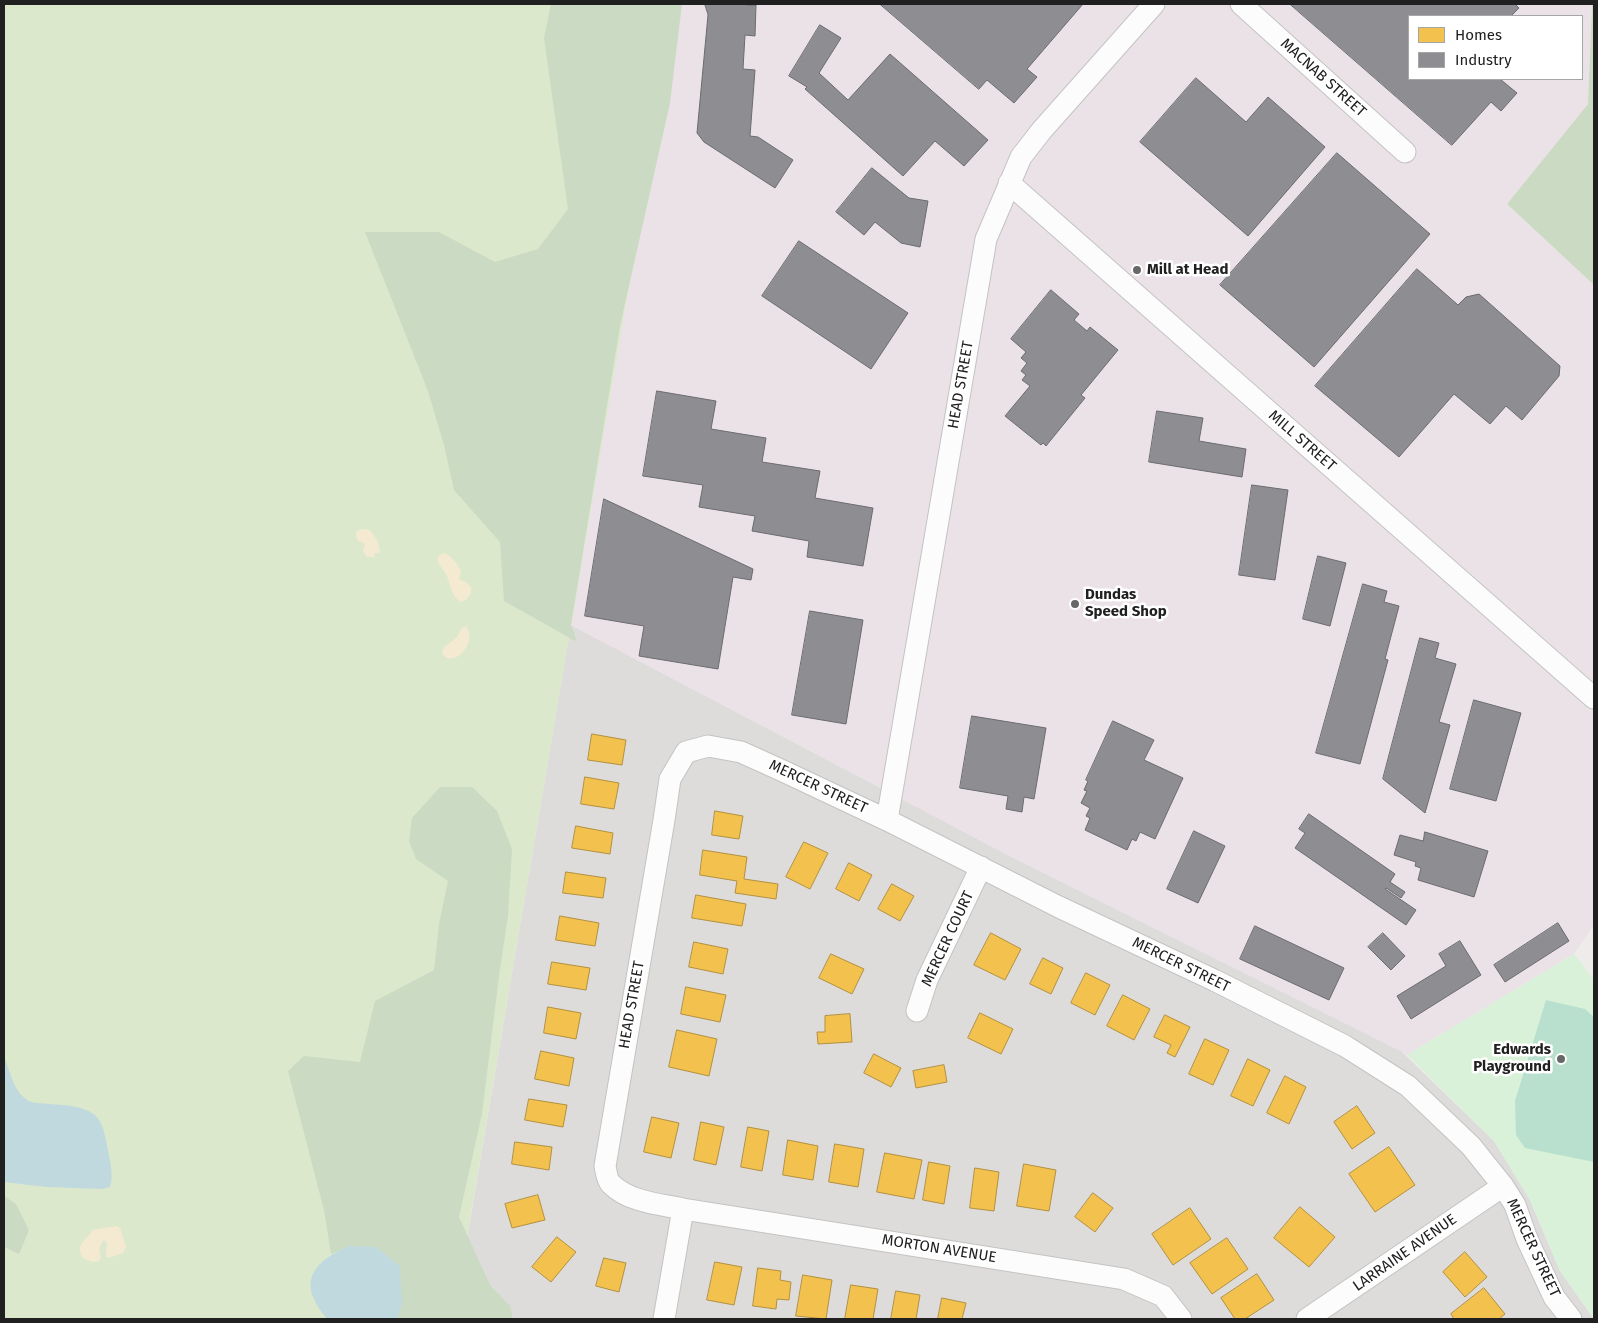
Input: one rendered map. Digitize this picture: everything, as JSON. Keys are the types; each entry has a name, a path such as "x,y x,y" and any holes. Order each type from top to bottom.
{"street":[{"name":"HEAD STREET","path":"887,820 986,239 1021,157 1042,130 1154,4"},
{"name":"MACNAB STREET","path":"1241,4 1405,152"},
{"name":"MILL STREET","path":"1009,183 1594,698"},
{"name":"MERCER STREET","path":"686,752 708,746 741,752 887,820 1059,906 1216,981 1345,1046 1408,1086 1471,1146 1503,1186 1515,1205 1527,1239 1554,1297 1570,1319"},
{"name":"HEAD STREET","path":"683,1209 644,1201 626,1195 610,1183 605,1166 670,779 686,752"},
{"name":"MERCER COURT","path":"917,1011 927,980 981,867"},
{"name":"LARRAINE AVENUE","path":"1307,1319 1503,1186"},
{"path":"664,1319 683,1209"},
{"name":"MORTON AVENUE","path":"683,1209 1124,1278 1163,1296 1181,1319"}],"shaded area":[{"path":"677,4 1592,4 1588,104 1507,204 1594,285 1594,925 1574,954 1407,1055 1010,856 571,625"},
{"path":"571,625 1010,856 1401,1051 1494,1141 1530,1200 1560,1271 1594,1319 513,1319 511,1307 461,1274"}],"green space":[{"path":"4,4 677,4 453,1319 4,1319"},
{"path":"551,4 682,4 670,103 620,326 571,625 577,642 504,601 500,542 454,490 444,445 428,391 365,232 439,232 495,262 538,249 568,209 544,38"},
{"path":"1592,4 1594,4 1594,285 1507,204 1588,104"},
{"path":"440,787 472,787 497,811 512,849 508,916 482,1114 459,1217 490,1285 511,1307 513,1319 397,1319 402,1305 349,1246 331,1254 324,1210 288,1071 304,1056 360,1062 375,1001 434,970 439,924 448,881 416,859 409,841 412,818"},
{"path":"1574,954 1594,980 1594,1318 1560,1271 1530,1200 1494,1141 1407,1055"},
{"name":"Edwards Playground","path":"1546,1000 1585,1009 1594,1017 1594,1162 1525,1148 1516,1135 1515,1101"},
{"path":"4,1196 16,1204 29,1230 19,1254 4,1247"}],"sand":[{"path":"361,529 370,530 377,540 380,550 378,553 374,553 375,557 367,557 363,551 365,544 357,540 356,532"},
{"path":"444,553 452,558 461,570 459,579 471,588 470,596 466,600 461,602 455,597 446,574 438,562 438,556"},
{"path":"466,626 469,640 466,647 457,657 446,657 442,653 444,647 456,638 462,628"},
{"path":"117,1226 120,1228 126,1247 123,1253 108,1258 106,1256 107,1242 104,1240 100,1248 101,1257 99,1261 92,1262 83,1258 80,1248 92,1230"}],"water":[{"path":"4,1057 15,1086 27,1100 35,1103 77,1107 95,1115 105,1134 111,1164 112,1178 110,1187 101,1189 46,1187 4,1182"},
{"path":"349,1246 376,1247 400,1266 402,1305 397,1319 327,1319 320,1309 311,1289 311,1280 314,1272 325,1259"}],"building: Homes":[{"path":"592,734 626,740 622,765 588,760"},
{"path":"585,777 619,783 614,809 581,804"},
{"path":"715,811 743,816 739,839 712,835"},
{"path":"576,826 613,833 610,854 572,848"},
{"path":"804,842 828,853 810,889 786,877"},
{"path":"703,850 747,857 744,879 778,884 776,899 735,893 737,881 700,875"},
{"path":"849,863 872,875 859,901 836,889"},
{"path":"566,872 606,878 603,898 563,893"},
{"path":"892,884 914,896 900,921 878,909"},
{"path":"696,895 746,904 742,926 692,918"},
{"path":"560,916 599,923 595,946 556,940"},
{"path":"991,933 1021,949 1005,980 974,965"},
{"path":"694,942 728,949 723,974 689,967"},
{"path":"831,954 864,969 852,994 819,978"},
{"path":"1043,958 1063,968 1051,994 1030,984"},
{"path":"552,962 590,968 586,990 548,984"},
{"path":"1086,973 1110,985 1095,1015 1071,1003"},
{"path":"686,987 726,995 720,1022 681,1014"},
{"path":"1123,995 1150,1009 1134,1040 1107,1026"},
{"path":"548,1007 581,1013 576,1039 544,1033"},
{"path":"980,1013 1013,1029 1001,1054 968,1038"},
{"path":"850,1014 852,1042 818,1044 817,1032 825,1032 825,1016"},
{"path":"1165,1015 1190,1027 1175,1057 1167,1053 1171,1045 1154,1037"},
{"path":"677,1030 717,1039 709,1076 669,1067"},
{"path":"1205,1039 1229,1050 1213,1085 1189,1074"},
{"path":"541,1051 574,1058 569,1086 535,1079"},
{"path":"874,1054 901,1068 891,1087 864,1073"},
{"path":"1248,1059 1270,1070 1253,1106 1231,1096"},
{"path":"944,1065 947,1082 916,1088 913,1071"},
{"path":"1285,1076 1306,1087 1289,1124 1267,1113"},
{"path":"529,1099 567,1105 563,1127 525,1120"},
{"path":"1357,1106 1375,1133 1352,1149 1334,1122"},
{"path":"652,1117 679,1123 671,1158 644,1152"},
{"path":"701,1122 724,1127 716,1165 694,1160"},
{"path":"748,1127 769,1131 762,1171 741,1167"},
{"path":"788,1140 818,1146 813,1180 783,1175"},
{"path":"515,1142 552,1147 549,1170 512,1164"},
{"path":"835,1144 864,1149 858,1187 829,1182"},
{"path":"1389,1147 1415,1185 1375,1212 1349,1174"},
{"path":"885,1153 922,1160 914,1199 877,1192"},
{"path":"929,1162 950,1166 944,1204 923,1200"},
{"path":"1024,1164 1056,1170 1049,1211 1017,1206"},
{"path":"975,1168 999,1172 994,1211 970,1208"},
{"path":"1093,1193 1113,1208 1095,1232 1075,1217"},
{"path":"538,1195 545,1220 512,1228 505,1204"},
{"path":"1300,1207 1335,1237 1309,1267 1274,1238"},
{"path":"1190,1208 1211,1239 1173,1265 1152,1234"},
{"path":"557,1237 576,1252 551,1282 532,1267"},
{"path":"1227,1238 1248,1269 1212,1294 1190,1263"},
{"path":"1465,1252 1487,1277 1465,1297 1443,1272"},
{"path":"604,1258 626,1263 619,1292 596,1286"},
{"path":"715,1262 742,1267 734,1305 707,1300"},
{"path":"758,1268 781,1271 780,1280 791,1282 789,1300 777,1299 776,1309 753,1306"},
{"path":"1257,1274 1274,1300 1245,1319 1235,1319 1221,1298"},
{"path":"803,1275 832,1280 826,1319 796,1316"},
{"path":"851,1285 878,1289 873,1319 845,1319"},
{"path":"1484,1288 1505,1314 1499,1319 1454,1319 1451,1314"},
{"path":"896,1291 920,1295 916,1319 891,1319"},
{"path":"942,1298 966,1303 962,1319 938,1319"}],"building: Industry":[{"path":"705,4 756,5 755,36 745,35 743,69 755,70 750,136 758,137 793,160 775,188 704,142 697,133 708,15"},
{"path":"880,4 1083,4 1027,69 1037,77 1014,103 987,80 979,89"},
{"path":"1290,4 1515,4 1519,8 1512,15 1408,15 1408,80 1501,80 1517,93 1501,111 1491,102 1452,145"},
{"path":"820,25 841,38 819,73 848,100 890,54 988,140 964,166 935,141 903,176 805,89 807,87 789,76"},
{"path":"1196,78 1246,122 1268,97 1325,147 1248,236 1140,142"},
{"path":"1337,153 1430,234 1314,367 1220,285"},
{"path":"872,168 909,198 928,201 920,247 901,243 875,222 864,235 836,212"},
{"path":"799,241 908,313 871,369 762,296"},
{"path":"1417,269 1458,305 1466,297 1479,294 1560,366 1559,376 1522,420 1506,406 1490,424 1454,394 1399,457 1315,386"},
{"path":"1051,290 1079,314 1074,320 1087,331 1090,327 1118,350 1081,395 1085,398 1046,446 1043,443 1041,445 1005,416 1030,386 1022,380 1026,375 1021,371 1027,363 1021,358 1026,352 1011,339"},
{"path":"657,391 716,401 711,429 766,438 762,462 820,471 815,498 873,508 863,566 807,557 809,541 752,531 755,516 699,507 703,485 643,476"},
{"path":"1157,411 1203,418 1199,441 1246,449 1242,477 1149,462"},
{"path":"1252,485 1288,490 1275,580 1239,575"},
{"path":"604,499 753,569 751,580 733,577 718,669 639,656 644,626 585,616"},
{"path":"1318,556 1346,563 1330,626 1303,619"},
{"path":"1363,584 1387,591 1384,602 1399,606 1385,659 1388,660 1360,764 1316,753"},
{"path":"810,611 863,620 846,724 792,715"},
{"path":"1420,638 1439,643 1435,658 1456,664 1439,722 1450,725 1425,813 1383,779"},
{"path":"1474,700 1521,713 1496,801 1450,789"},
{"path":"972,716 1046,728 1034,799 1024,797 1022,812 1006,809 1008,796 960,788"},
{"path":"1113,721 1154,740 1144,760 1183,778 1155,839 1140,832 1136,841 1132,839 1127,850 1085,830 1090,818 1086,816 1090,808 1081,803 1087,791 1084,790 1088,781 1086,780"},
{"path":"1309,814 1395,874 1390,882 1405,892 1401,898 1385,889 1416,910 1406,925 1295,848 1305,833 1299,829"},
{"path":"1194,831 1225,846 1198,903 1167,889"},
{"path":"1425,832 1488,851 1474,897 1418,880 1421,868 1415,866 1416,862 1394,855 1400,835 1423,841"},
{"path":"1558,923 1569,941 1505,982 1494,965"},
{"path":"1255,926 1344,968 1329,1000 1240,959"},
{"path":"1383,933 1405,956 1391,970 1368,947"},
{"path":"1460,941 1481,975 1411,1019 1397,996 1446,966 1439,954"}],"place":[{"name":"Mill at Head","path":"1137,270"},
{"name":"Dundas Speed Shop","path":"1075,604"},
{"name":"Edwards Playground","path":"1561,1059"}]}
